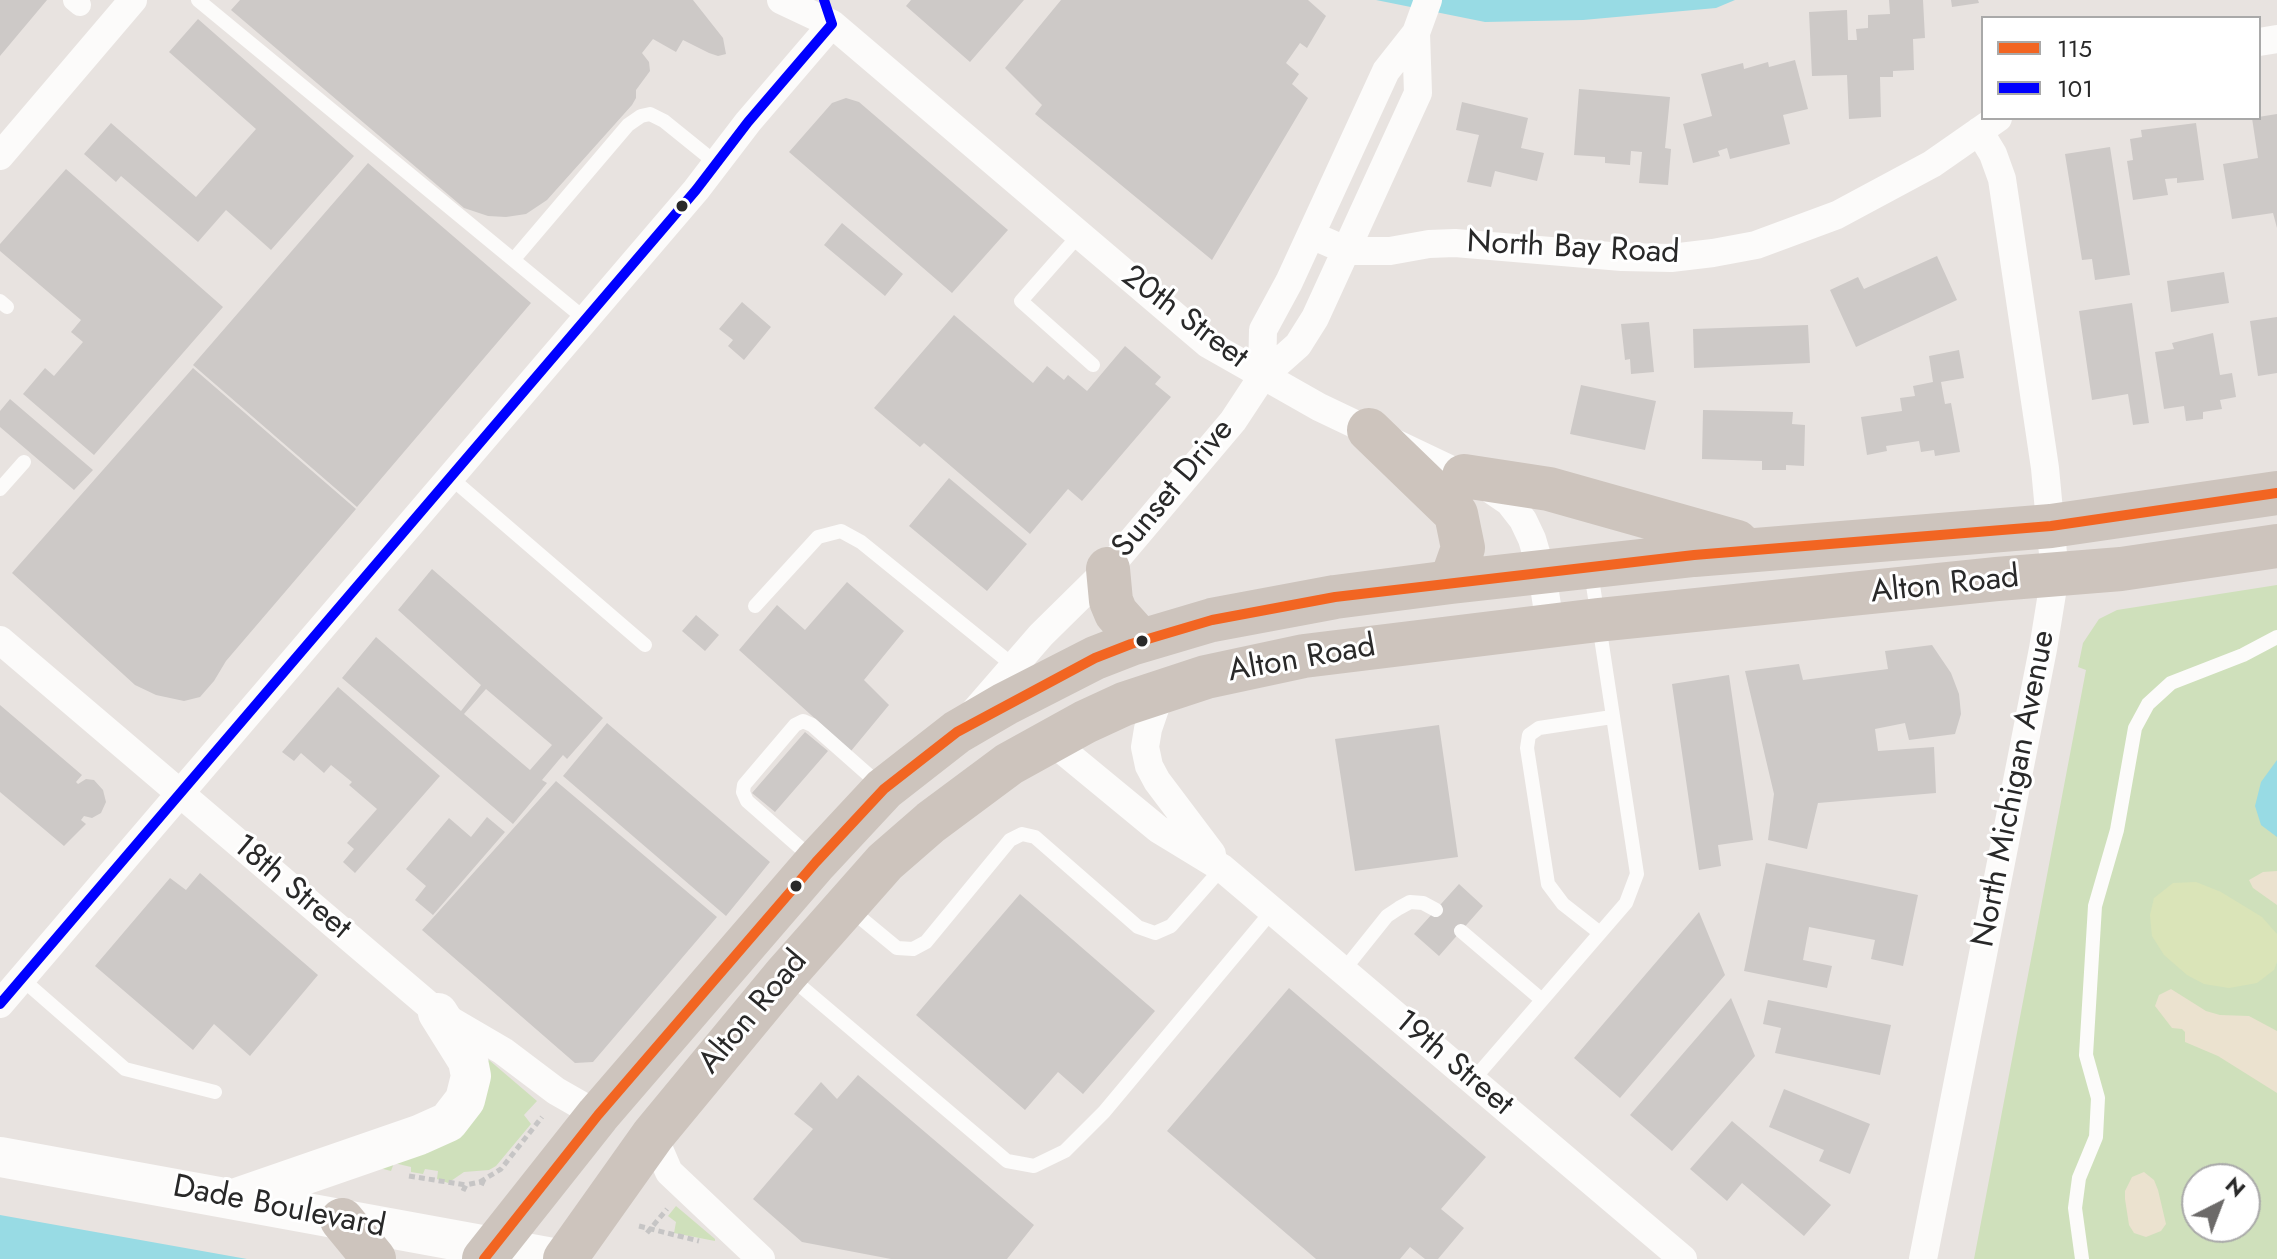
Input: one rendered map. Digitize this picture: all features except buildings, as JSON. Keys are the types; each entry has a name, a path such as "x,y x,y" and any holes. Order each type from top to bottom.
{"highway":[{"path":"1369,430 1456,514 1463,548 1451,582"},
{"path":"1464,476 1549,489 1766,550"},
{"name":"Alton Road","path":"489,1253 598,1115 816,862 884,789 957,732 1095,658 1141,641 1260,609 1451,582 1766,550 2051,526 2277,493"},
{"name":"Alton Road","path":"565,1259 653,1135 786,974 885,862 931,822 1009,764 1124,704 1206,677 1280,660 1550,625 2121,569 2277,546"},
{"path":"1108,569 1111,601 1116,613 1141,641"},
{"path":"342,1220 374,1259"}],"main road":[{"path":"231,1200 435,1130 448,1122 465,1100 471,1076 468,1061 438,1013"},
{"name":"Dade Boulevard","path":"0,1157 342,1220 489,1253 558,1259"}],"street":[{"path":"0,156 133,0"},
{"name":"20th Street","path":"781,0 828,12 1198,337 1262,377 1499,494 1516,510 1528,529 1542,573 1550,625"},
{"name":"Sunset Drive","path":"957,732 1041,635 1108,569 1233,421 1262,377 1298,345 1322,306 1418,93 1416,33 1428,0"},
{"path":"0,1004 451,478 716,163 828,12"},
{"path":"1262,377 1263,330 1311,235 1386,71 1416,33"},
{"path":"1364,119 1399,135"},
{"name":"North Bay Road","path":"1311,235 1348,251 1390,251 1455,243 1622,257 1671,258 1713,253 1756,245 1837,215 1932,164 1988,125"},
{"name":"North Michigan Avenue","path":"1923,1259 2055,575 2045,468 2002,179 1993,154 1988,125"},
{"name":"18th Street","path":"0,640 438,1013 503,1051 556,1091 598,1115"},
{"name":"19th Street","path":"1161,691 1145,747 1149,766 1222,868"},
{"name":"19th Street","path":"1050,740 1158,829 1222,868 1683,1259"},
{"path":"653,1135 669,1172 761,1259"}],"lane":[{"path":"198,0 585,319"},
{"path":"514,259 628,125 641,116 650,114 664,121 716,163"},
{"path":"1079,235 1021,301 1093,365"},
{"path":"0,489 24,462"},
{"path":"451,478 645,645"},
{"path":"755,606 818,537 841,531 861,542 1014,666"},
{"path":"1473,1080 1626,903 1637,874 1591,567"},
{"path":"2082,1259 2075,1208 2079,1178 2096,1137 2098,1098 2086,1055 2095,906 2117,830 2135,728 2148,704 2171,683 2243,655 2277,637"},
{"path":"1600,933 1563,904 1548,884 1527,748 1529,735 1539,728 1612,717"},
{"path":"816,862 747,801 743,792 744,785 795,725 803,721 812,725 884,789"},
{"path":"845,905 897,948 913,949 926,942 1010,840 1022,834 1035,837 1138,927 1155,933 1171,926 1222,868"},
{"path":"1343,971 1387,916 1399,908 1410,902 1423,903 1436,910"},
{"path":"786,974 1007,1161 1034,1166 1065,1151 1104,1112 1272,911"},
{"path":"1461,931 1542,1000"},
{"path":"22,979 125,1069 215,1092"}],"path":[{"path":"463,1191 466,1185 483,1183 501,1169 541,1120 538,1112"},
{"path":"647,1233 674,1201"}],"green space":[{"path":"2277,585 2277,1259 1974,1259 2086,670 2078,667 2083,643 2099,619 2117,610"},
{"path":"2196,882 2221,892 2262,917 2277,934 2274,970 2257,983 2229,988 2204,984 2187,975 2164,955 2152,936 2150,915 2154,898 2173,883"},
{"path":"489,1060 537,1101 524,1115 531,1124 496,1166 489,1170 464,1172 448,1183 437,1179 438,1171 425,1169 423,1174 411,1172 411,1167 394,1163 391,1171 361,1163 399,1152"},
{"path":"676,1206 715,1241 674,1233 676,1222 668,1216"}],"sand":[{"path":"2277,871 2277,905 2253,888 2249,880 2263,872"},
{"path":"2171,989 2206,1011 2249,1016 2277,1031 2277,1093 2218,1056 2185,1042 2185,1032 2172,1028 2155,1006 2159,995"},
{"path":"2144,1172 2154,1180 2166,1224 2161,1231 2146,1237 2134,1233 2129,1225 2125,1199 2125,1191 2132,1177"}],"water":[{"path":"1376,0 1735,0 1716,8 1583,20 1485,22"},
{"path":"2277,760 2277,837 2261,825 2255,806 2261,782"},
{"path":"0,1215 247,1259 0,1259"}],"transit line":[{"name":"101","path":"0,1004 696,190 748,122 832,24 824,0"},
{"name":"115","path":"484,1259 598,1115 816,862 884,789 957,732 1095,658 1212,620 1335,597 1694,555 2051,526 2277,493"}]}
